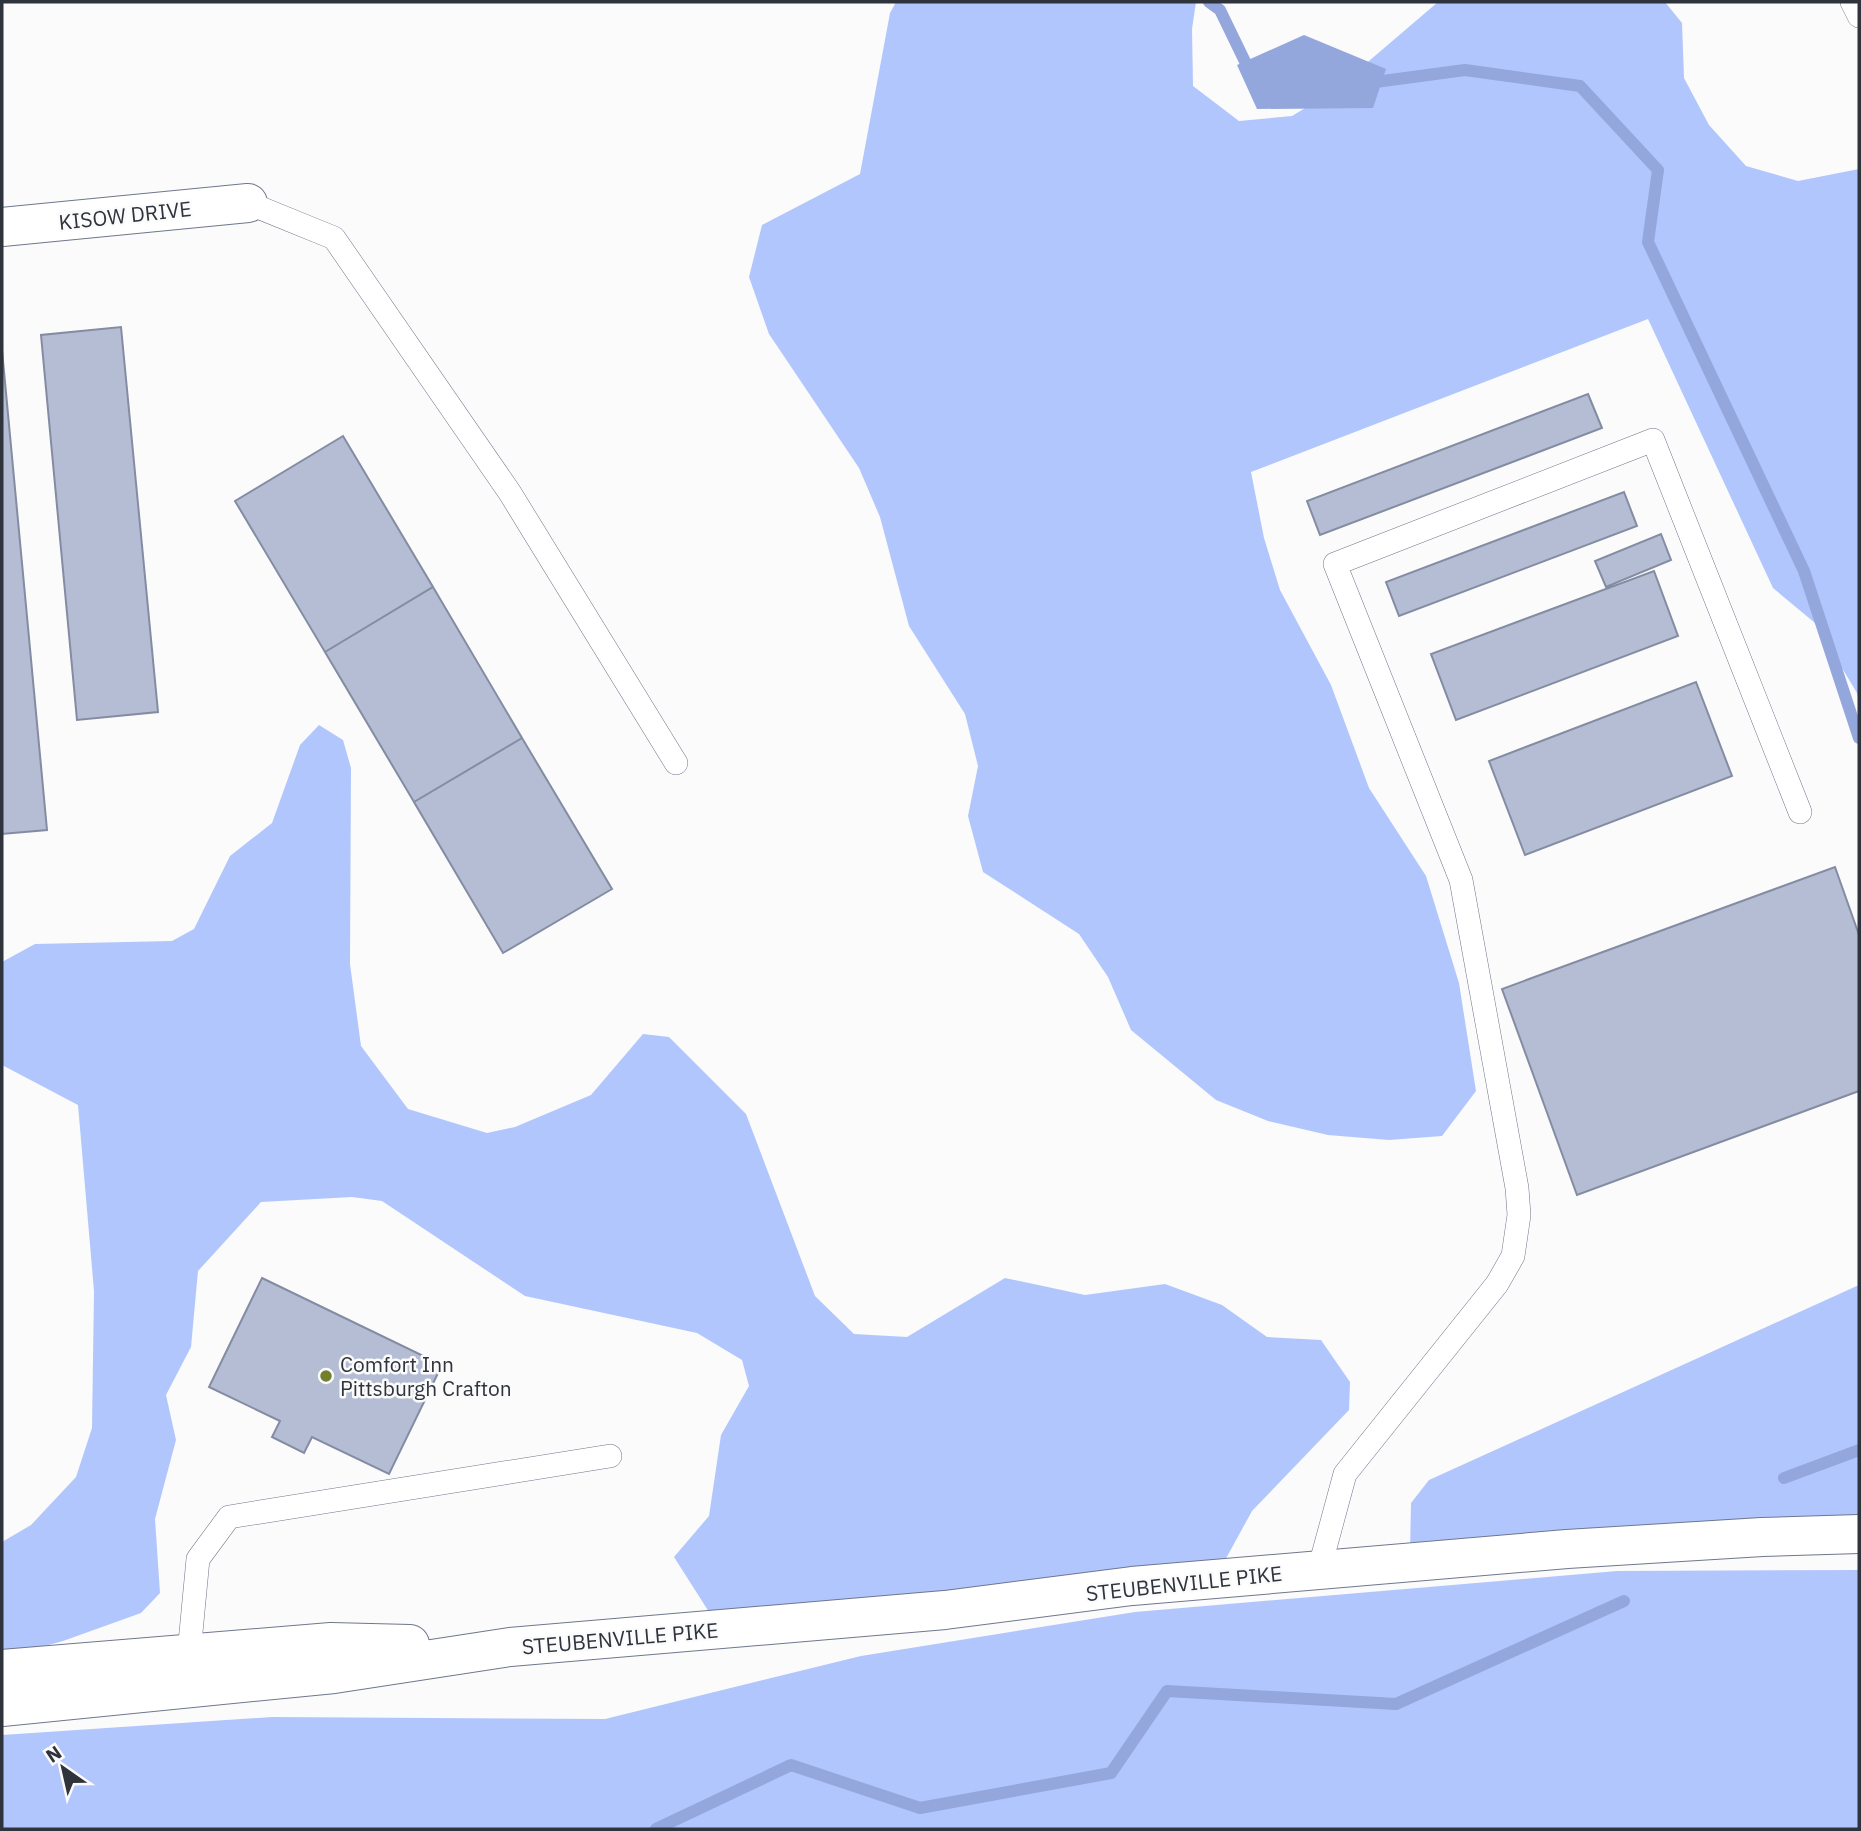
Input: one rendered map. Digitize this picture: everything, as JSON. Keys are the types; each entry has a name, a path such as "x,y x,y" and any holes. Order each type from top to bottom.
{"main road":[{"name":"KISOW DRIVE","path":"2,227 248,203"},
{"name":"STEUBENVILLE PIKE","path":"2,1707 334,1674 510,1647 945,1610 1132,1586 1649,1544 1859,1534"},
{"name":"STEUBENVILLE PIKE","path":"2,1668 331,1642 510,1647"}],"lane":[{"path":"1852,2 1859,16"},
{"path":"248,203 334,237 510,493 676,763"},
{"path":"1319,1570 1345,1474 1497,1284 1513,1256 1519,1215 1517,1188 1461,880 1335,564 1653,440 1800,812"},
{"path":"189,1653 198,1559 229,1517 610,1456"}],"shaded area":[{"path":"896,2 1196,2 1192,29 1193,86 1239,121 1292,116 1335,90 1438,2 1665,2 1682,23 1684,78 1709,125 1746,166 1798,181 1859,169 1859,703 1857,693 1815,623 1773,588 1648,319 1251,472 1264,538 1280,590 1331,685 1369,788 1426,876 1459,983 1476,1091 1442,1136 1389,1140 1328,1135 1268,1121 1216,1100 1131,1030 1108,977 1079,934 983,872 968,816 978,766 965,714 909,626 880,517 859,468 769,334 749,277 762,225 860,174 890,13"},
{"path":"1304,35 1386,69 1373,108 1257,109 1237,65"},
{"path":"319,725 343,740 351,768 350,964 361,1046 408,1109 487,1133 515,1127 591,1095 643,1034 669,1037 746,1114 815,1296 854,1334 907,1337 1005,1278 1085,1295 1165,1284 1222,1305 1267,1337 1321,1340 1350,1382 1349,1410 1252,1511 1218,1573 716,1623 674,1557 709,1516 721,1435 749,1386 742,1360 697,1333 525,1296 382,1201 352,1197 261,1202 198,1271 191,1347 166,1395 176,1440 155,1519 160,1593 141,1613 63,1641 2,1658 2,1542 31,1525 76,1477 92,1428 94,1291 78,1105 2,1065 2,962 35,944 172,941 194,929 230,856 272,823 300,745"},
{"path":"1859,1285 1859,1530 1410,1553 1411,1503 1429,1480"},
{"path":"1859,1570 1859,1829 2,1829 2,1735 272,1717 605,1719 861,1656 1135,1612 1617,1571"}],"building":[{"path":"121,327 158,712 77,720 41,335"},
{"path":"2,350 47,830 2,834"},
{"path":"1588,394 1602,428 1320,535 1307,501"},
{"path":"343,436 433,587 325,652 235,501"},
{"path":"1624,492 1637,526 1399,616 1386,582"},
{"path":"1661,534 1671,560 1606,587 1595,561"},
{"path":"1654,571 1678,636 1456,720 1431,654"},
{"path":"433,587 522,738 414,802 325,652"},
{"path":"1696,682 1732,776 1525,855 1489,761"},
{"path":"522,738 612,889 503,953 414,802"},
{"path":"1835,867 1859,935 1859,1091 1577,1195 1502,989"},
{"name":"Comfort Inn Pittsburgh Crafton","path":"262,1278 442,1365 389,1474 312,1437 304,1453 272,1437 280,1421 209,1387"}],"waterway":[{"path":"1209,2 1220,10 1252,76"},
{"path":"1368,83 1465,70 1580,86 1658,170 1648,242 1804,571 1859,738"},
{"path":"1784,1478 1859,1450"},
{"path":"656,1829 791,1765 920,1808 1111,1773 1167,1691 1396,1704 1624,1601"}],"place":[{"name":"Comfort Inn Pittsburgh Crafton","path":"326,1376"}]}
